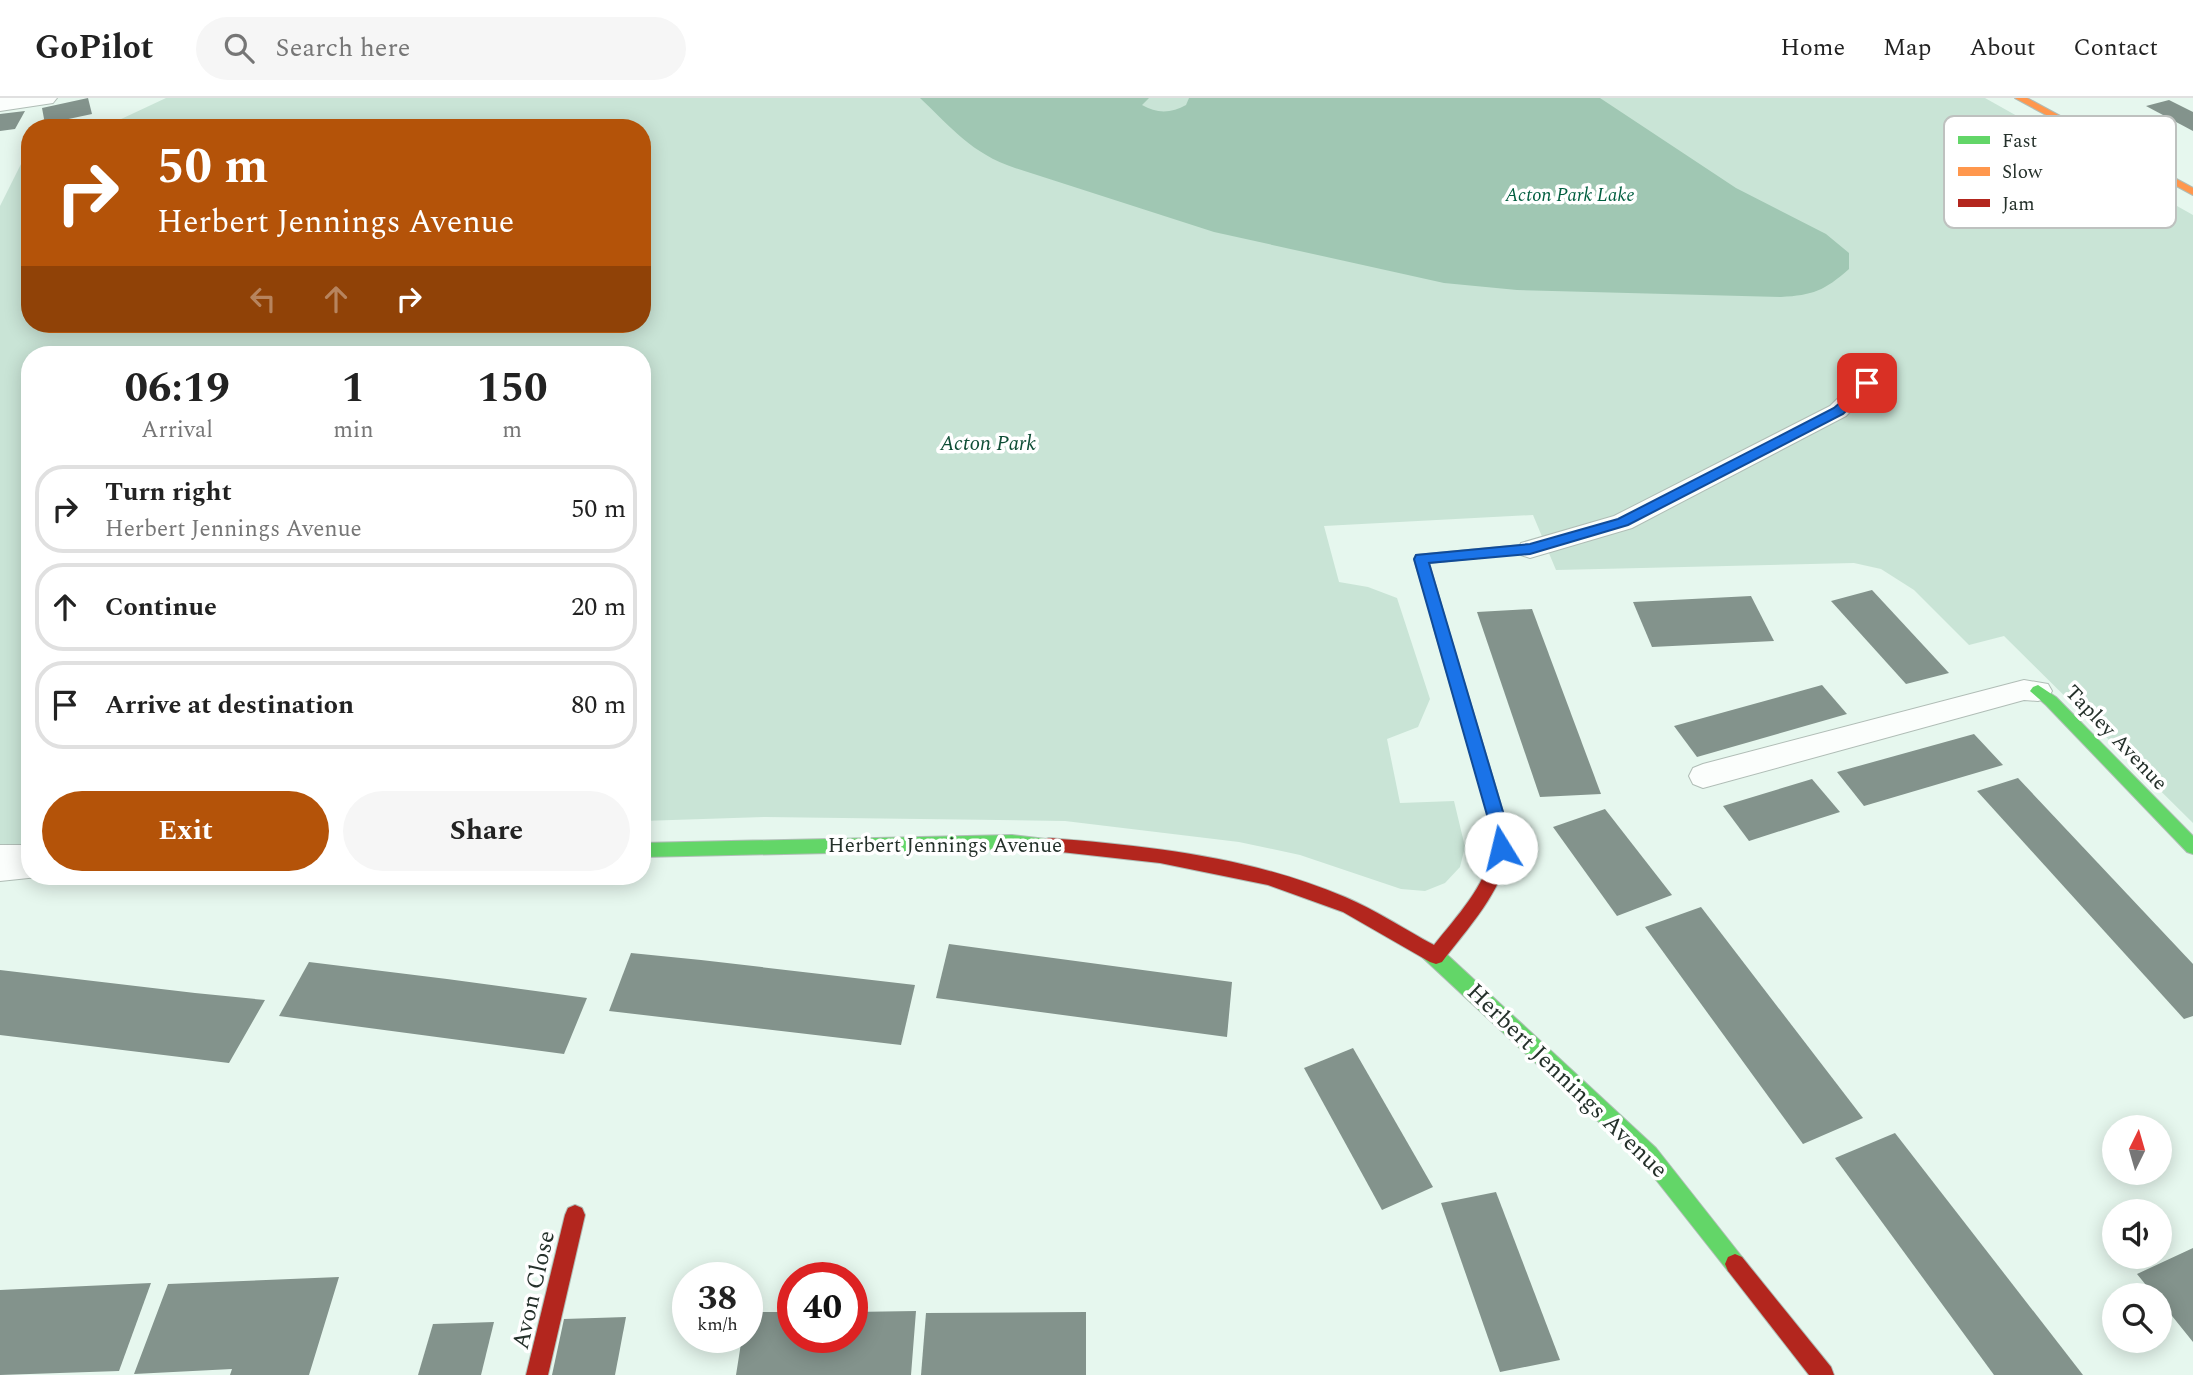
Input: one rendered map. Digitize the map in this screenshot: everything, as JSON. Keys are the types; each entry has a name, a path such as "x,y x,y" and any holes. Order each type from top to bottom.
{"street":[{"path":"0,104 45,98"},
{"path":"2020,98 2053,116"},
{"path":"2176,183 2193,192"},
{"path":"1436,957 1493,871 1501,848 1498,822 1421,559 1530,549"},
{"name":"Tapley Avenue","path":"2038,691 2051,701 2193,847"},
{"name":"Herbert Jennings Avenue","path":"651,850 1012,842 1124,850 1238,868 1339,902 1436,957 1649,1155 1823,1375"},
{"path":"0,863 21,862"},
{"name":"Avon Close","path":"537,1375 575,1215"}],"lane":[{"path":"1530,549 1623,522 1838,411 1879,371"},
{"path":"1703,776 2024,690 2038,691"}],"green space":[{"name":"Acton Park","path":"166,98 1985,98 2017,116 1944,116 1944,228 2176,228 2176,205 2193,215 2193,823 2004,636 1969,645 1914,590 1881,569 1854,563 1556,570 1533,515 1324,526 1339,582 1368,587 1397,598 1430,699 1418,727 1387,739 1400,803 1454,801 1465,847 1460,867 1445,883 1425,891 1401,889 1300,855 1239,842 1065,821 765,817 651,821 651,346 21,346 21,845 0,846 0,206 21,164 21,333 651,333 651,119 121,119"}],"water":[{"name":"Acton Park Lake","path":"920,98 1149,98 1142,105 1164,111 1186,105 1189,98 1600,98 1736,188 1826,234 1849,253 1849,269 1818,290 1781,297 1517,290 1444,283 1214,232 1015,168 974,147"}],"building":[{"path":"88,98 92,114 68,119 44,119 42,108"},
{"path":"2169,100 2193,112 2193,131 2176,122 2176,116 2165,116 2146,106"},
{"path":"25,111 15,129 0,131 0,114"},
{"path":"1872,590 1949,673 1906,684 1831,601"},
{"path":"1751,596 1774,641 1652,647 1633,602"},
{"path":"1532,609 1601,794 1540,797 1477,612"},
{"path":"1822,685 1847,714 1697,757 1674,726"},
{"path":"1974,734 2003,765 1864,806 1837,772"},
{"path":"2018,778 2193,964 2193,1016 2184,1019 1977,791"},
{"path":"1812,779 1840,812 1749,841 1723,806"},
{"path":"1605,809 1672,895 1617,916 1553,827"},
{"path":"1701,907 1863,1118 1803,1144 1645,927"},
{"path":"949,944 1232,982 1227,1037 936,998"},
{"path":"631,953 915,985 901,1045 609,1011"},
{"path":"309,962 587,998 564,1054 279,1016"},
{"path":"0,970 265,1000 229,1063 0,1035"},
{"path":"1353,1048 1433,1187 1382,1210 1304,1068"},
{"path":"1895,1133 2083,1375 1994,1375 1835,1158"},
{"path":"1496,1192 1560,1360 1500,1372 1441,1203"},
{"path":"2193,1248 2193,1342 2172,1316 2172,1283 2144,1283 2137,1274 2148,1269 2172,1269 2172,1258"},
{"path":"339,1277 309,1375 230,1375 232,1369 134,1374 168,1284"},
{"path":"151,1283 119,1371 0,1375 0,1290"},
{"path":"916,1311 911,1375 736,1375 739,1353 763,1353 763,1312 777,1312 777,1353 868,1353 868,1312"},
{"path":"1086,1312 1086,1375 921,1375 926,1313"},
{"path":"626,1317 615,1375 552,1375 564,1319"},
{"path":"494,1322 481,1375 418,1375 433,1324"}],"traffic: fast":[{"path":"1440,625 1421,559 1530,549"},
{"path":"2038,691 2051,701 2193,847"},
{"path":"651,850 1012,842 1049,845"},
{"path":"1428,951 1649,1155 1735,1264"}],"traffic: slow":[{"path":"2020,98 2053,116"},
{"path":"2176,183 2193,192"}],"traffic: jam":[{"path":"1436,956 1484,891 1501,849 1498,822 1440,625"},
{"path":"1049,845 1160,856 1268,878 1350,907 1428,951"},
{"path":"537,1375 575,1215"},
{"path":"1735,1264 1823,1375"}],"route":[{"path":"1501,848 1498,822 1421,559 1530,549 1623,522 1838,411 1867,383"}]}
